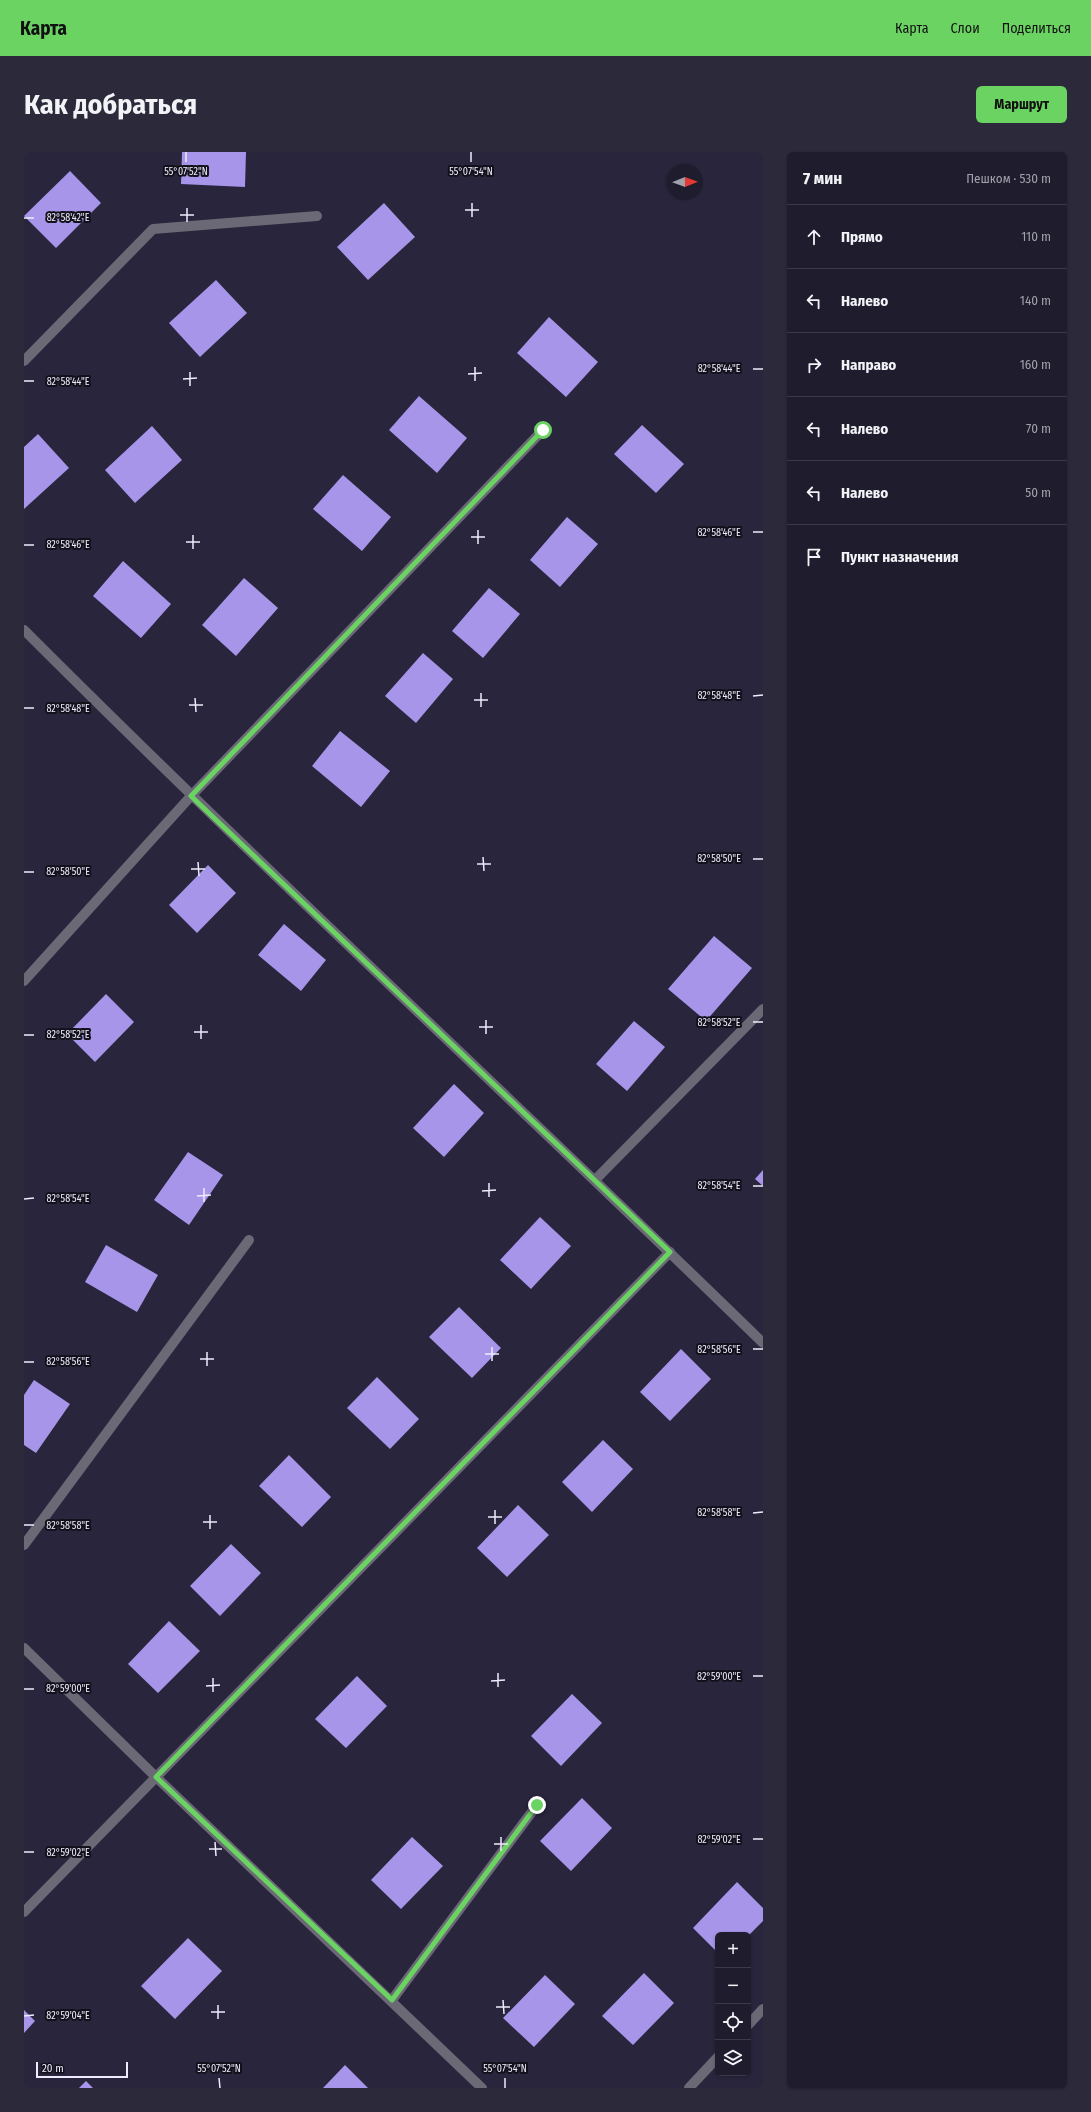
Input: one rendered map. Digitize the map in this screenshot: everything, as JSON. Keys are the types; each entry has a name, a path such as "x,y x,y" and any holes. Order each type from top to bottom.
{"street":[{"path":"24,361 153,229 317,216"},
{"path":"24,981 191,796 543,430"},
{"path":"24,630 191,796 596,1180 763,1343"},
{"path":"596,1180 763,1009"},
{"path":"24,1545 250,1240"},
{"path":"24,1912 670,1252"},
{"path":"24,1648 156,1777 392,2000 482,2088"},
{"path":"392,2000 537,1805"},
{"path":"751,2022 763,2009"},
{"path":"689,2088 715,2060"}],"building":[{"path":"182,152 246,152 245,187 181,184"},
{"path":"70,171 101,203 56,248 24,216"},
{"path":"384,203 415,237 368,280 337,247"},
{"path":"216,280 247,313 200,357 169,323"},
{"path":"549,317 598,362 566,397 517,353"},
{"path":"419,396 467,438 437,473 389,430"},
{"path":"642,425 684,464 656,493 614,454"},
{"path":"152,426 182,460 135,503 105,470"},
{"path":"38,434 69,468 24,509 24,447"},
{"path":"343,475 391,517 362,551 313,509"},
{"path":"567,517 598,544 560,587 530,560"},
{"path":"123,561 171,604 141,638 93,596"},
{"path":"244,578 278,608 236,656 202,625"},
{"path":"489,588 520,614 483,658 452,631"},
{"path":"423,653 453,679 416,723 385,696"},
{"path":"340,731 390,771 361,807 312,766"},
{"path":"208,865 236,893 197,933 169,905"},
{"path":"284,924 326,960 301,991 258,955"},
{"path":"714,936 752,968 706,1021 668,989"},
{"path":"106,994 134,1022 95,1062 67,1034"},
{"path":"634,1021 665,1047 627,1091 596,1064"},
{"path":"454,1084 484,1113 444,1157 413,1128"},
{"path":"188,1152 223,1175 189,1225 154,1200"},
{"path":"763,1170 763,1186 755,1179"},
{"path":"540,1217 571,1246 531,1289 500,1260"},
{"path":"106,1245 158,1275 137,1312 85,1282"},
{"path":"459,1307 501,1348 472,1378 429,1337"},
{"path":"681,1349 711,1379 670,1421 640,1392"},
{"path":"377,1377 419,1419 390,1449 347,1408"},
{"path":"34,1380 70,1404 36,1453 24,1445 24,1395"},
{"path":"603,1440 633,1469 592,1512 562,1482"},
{"path":"289,1455 331,1497 302,1527 259,1486"},
{"path":"518,1505 549,1535 507,1577 477,1548"},
{"path":"231,1544 261,1573 220,1616 190,1586"},
{"path":"169,1621 200,1651 158,1693 128,1664"},
{"path":"357,1676 387,1706 346,1748 315,1719"},
{"path":"572,1694 602,1723 561,1766 531,1736"},
{"path":"582,1798 612,1828 571,1871 540,1841"},
{"path":"412,1837 443,1866 401,1909 371,1880"},
{"path":"737,1882 763,1908 763,1921 751,1933 715,1932 715,1950 693,1928"},
{"path":"188,1938 222,1971 175,2019 141,1986"},
{"path":"644,1973 674,2003 633,2045 602,2016"},
{"path":"545,1975 575,2004 534,2047 503,2018"},
{"path":"24,2010 35,2021 24,2033"},
{"path":"345,2065 368,2088 323,2088"},
{"path":"86,2081 93,2088 79,2088"}],"route":[{"path":"537,1805 392,2000 156,1777 670,1252 566,1151 191,796 543,430"}]}
